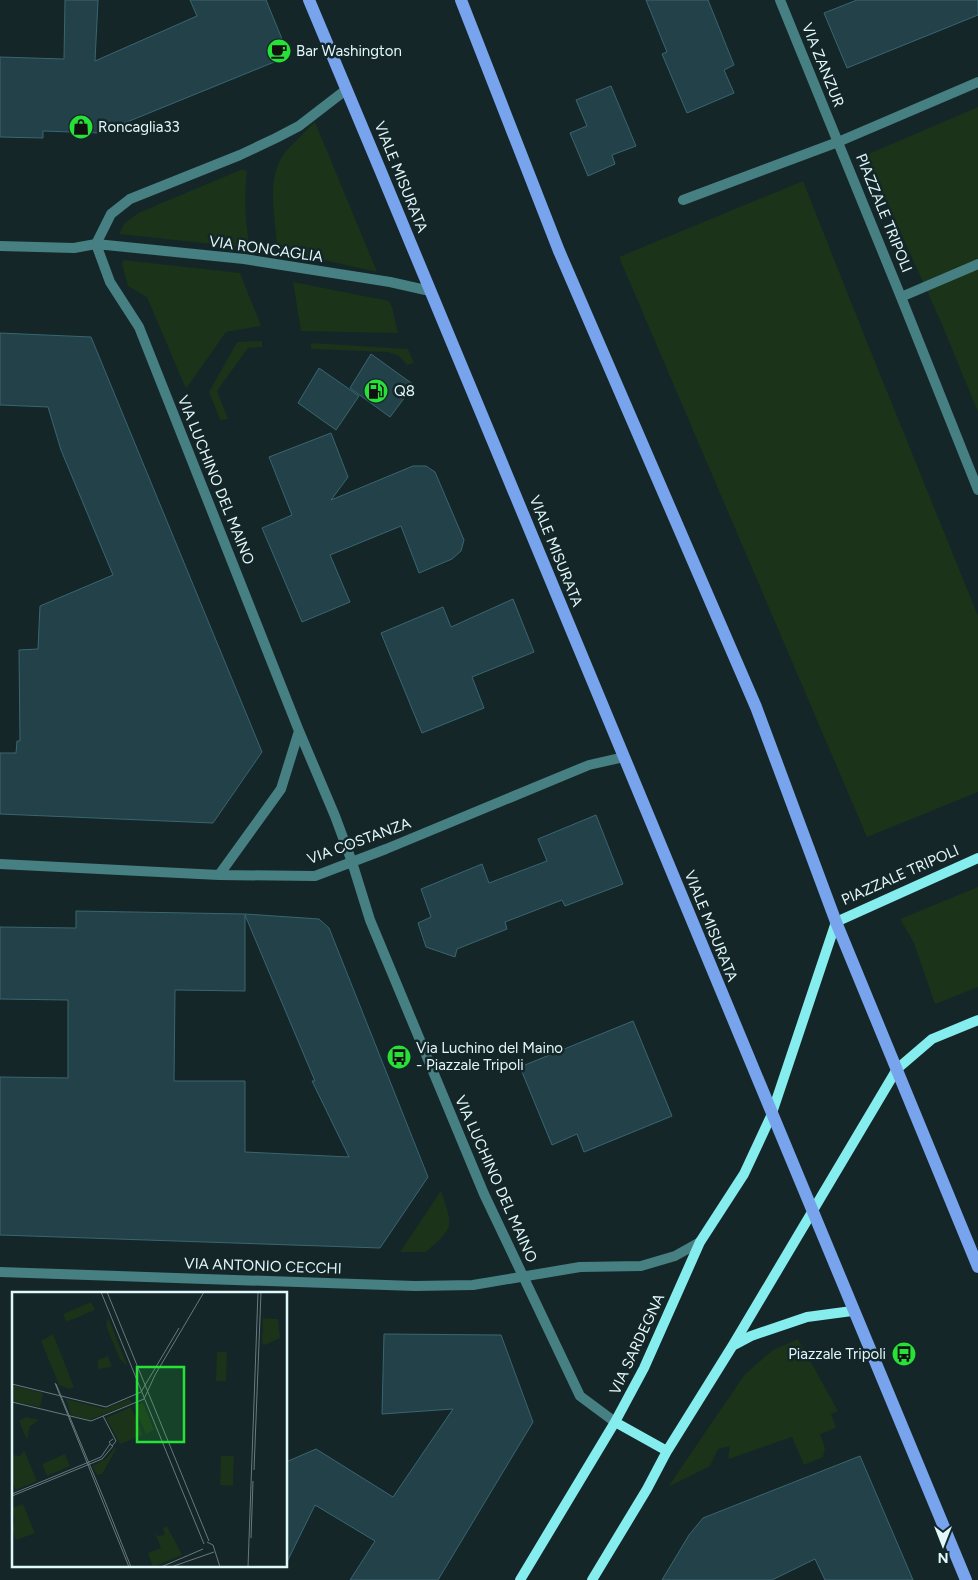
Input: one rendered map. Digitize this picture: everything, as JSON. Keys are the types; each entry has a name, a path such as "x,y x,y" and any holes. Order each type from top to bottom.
{"main road":[{"name":"VIALE MISURATA","path":"309,0 771,1116"},
{"path":"461,0 559,251 756,707 836,922"},
{"name":"PIAZZALE TRIPOLI","path":"771,1116 836,922 978,858"},
{"name":"PIAZZALE TRIPOLI","path":"836,922 978,1267"},
{"path":"592,1580 647,1489 667,1451 733,1345 897,1069 932,1038 978,1020"},
{"path":"771,1116 966,1580"},
{"name":"VIA SARDEGNA","path":"520,1580 615,1422 644,1368 700,1242 744,1174 771,1116"},
{"path":"733,1345 751,1336 807,1317 852,1311"},
{"path":"615,1422 667,1451"}],"street":[{"name":"VIA ZANZUR","path":"780,0 838,142"},
{"name":"PIAZZALE TRIPOLI","path":"683,200 838,142 978,82"},
{"path":"96,244 111,214 130,199 240,155 276,138 299,126 347,89"},
{"name":"PIAZZALE TRIPOLI","path":"838,142 978,490"},
{"name":"VIA RONCAGLIA","path":"0,246 74,248 96,244 244,259 390,282 430,291"},
{"name":"VIA LUCHINO DEL MAINO","path":"96,244 110,282 139,327 352,862 370,920 484,1194 524,1277"},
{"name":"PIAZZALE TRIPOLI","path":"901,297 978,264"},
{"path":"218,875 281,789 299,731"},
{"name":"VIA COSTANZA","path":"0,864 218,875 315,876 386,850 589,765 624,757"},
{"name":"VIA ANTONIO CECCHI","path":"0,1272 415,1286 473,1285 580,1267 641,1266 675,1256 700,1242"},
{"path":"524,1277 580,1396 615,1422"}],"green space":[{"path":"978,107 978,412 941,322 866,155"},
{"path":"315,122 377,272 280,250 277,245 273,208 276,171 280,160 287,150"},
{"path":"243,169 247,172 245,210 250,248 119,234 124,224 138,213"},
{"path":"803,181 978,616 978,792 867,837 619,257"},
{"path":"123,260 240,273 261,326 226,332 186,389 147,297 128,286 122,264"},
{"path":"293,282 389,301 398,333 301,331"},
{"path":"262,341 262,347 248,348 217,391 228,419 220,420 209,392 237,342"},
{"path":"311,343 408,349 414,363 407,365 399,356 388,352 311,349"},
{"path":"978,887 978,987 935,1004 914,943 900,919"},
{"path":"441,1191 448,1212 449,1225 447,1231 426,1252 400,1252"},
{"path":"798,1339 838,1411 831,1414 836,1428 820,1434 825,1448 823,1457 804,1465 792,1437 728,1459 730,1446 718,1449 710,1466 668,1487 745,1374 773,1350"}],"building":[{"path":"65,0 98,0 95,61 197,16 190,0 266,0 289,56 100,133 43,131 43,138 0,137 0,57 64,59"},
{"path":"646,0 708,0 734,65 724,70 734,93 687,113 662,54 667,52"},
{"path":"857,0 978,0 978,15 847,68 824,13"},
{"path":"611,86 636,146 612,155 615,164 588,176 570,133 587,126 576,100"},
{"path":"0,333 91,337 262,752 213,823 0,814 0,753 16,753 17,741 20,741 19,650 38,649 40,606 113,575 61,450 48,407 0,405"},
{"path":"371,354 414,385 390,417 350,388"},
{"path":"319,368 359,396 336,430 298,403"},
{"path":"331,433 348,477 331,500 413,466 426,466 435,472 464,540 461,551 452,559 419,573 401,526 330,555 350,602 302,622 262,528 292,515 269,457"},
{"path":"513,599 534,652 472,677 484,708 422,733 381,633 443,607 451,627"},
{"path":"596,815 623,884 565,906 562,900 505,922 507,929 457,949 455,957 426,947 418,923 431,917 421,889 482,864 489,883 547,861 538,839"},
{"path":"76,911 245,914 319,919 329,928 428,1177 380,1248 0,1235 0,1077 68,1078 68,1000 0,999 0,927 76,928","holes":["245,915 315,1081 312,1081 349,1157 245,1152 245,1081 174,1081 175,990 245,991"]},
{"path":"633,1021 672,1116 584,1152 577,1134 552,1145 520,1067"},
{"path":"384,1334 501,1335 533,1422 438,1580 350,1580 375,1541 315,1505 288,1560 288,1461 316,1449 393,1497 453,1409 382,1414"},
{"path":"860,1456 913,1580 825,1580 815,1559 772,1580 662,1580 689,1535 703,1518"}],"place":[{"name":"Bar Washington","path":"279,51"},
{"name":"Roncaglia33","path":"81,127"},
{"name":"Q8","path":"376,391"},
{"name":"Via Luchino del Maino - Piazzale Tripoli","path":"399,1057"},
{"name":"Piazzale Tripoli","path":"904,1354"}]}
